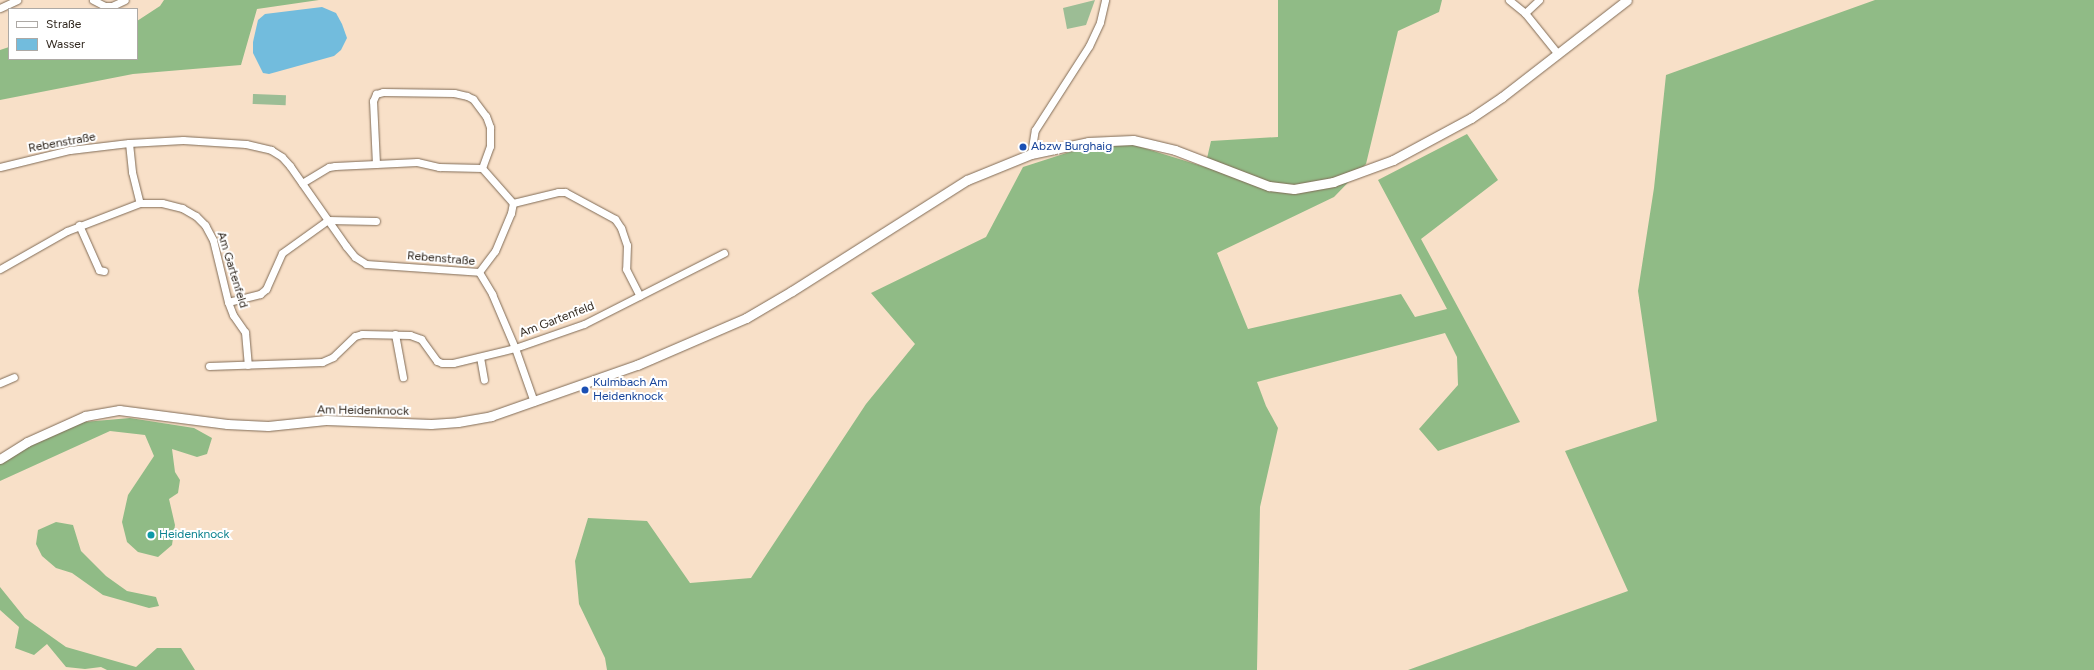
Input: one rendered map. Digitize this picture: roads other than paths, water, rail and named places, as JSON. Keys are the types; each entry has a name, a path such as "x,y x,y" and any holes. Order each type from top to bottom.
{"street":[{"path":"0,8 17,0"},
{"path":"93,0 105,6 112,6 125,0"},
{"path":"1031,154 1035,130 1089,46 1100,22 1105,0"},
{"path":"1509,0 1525,13 1558,54"},
{"path":"1525,13 1539,0"},
{"name":"Am Heidenknock","path":"0,459 27,442 85,416 118,410 227,424 268,426 326,420 431,424 475,420 534,402 637,365 722,329 746,318 792,291 967,180 1031,154 1088,142 1133,140 1175,150 1269,186 1294,189 1333,182 1393,160 1471,118 1502,97 1627,0"},
{"path":"376,164 374,101 376,94 383,92 454,92 473,99 486,116 490,127 491,139 482,168"},
{"name":"Rebenstraße","path":"0,167 70,150 129,143 183,140 259,146 271,150 282,157 346,246 355,257 366,264 479,272 492,294 515,348 534,402"},
{"path":"129,143 132,172 140,204"},
{"path":"302,183 329,168 376,164 417,162 439,168 482,168 513,203"},
{"path":"513,203 558,192 565,192 615,219 621,228 627,245 626,269 640,296"},
{"name":"Am Gartenfeld","path":"0,269 79,225 140,204 162,203 182,208 196,216 205,225 213,240 228,302 233,315 245,332 248,365"},
{"path":"479,272 495,251 511,213 513,203"},
{"path":"228,302 260,294 266,289 282,253 328,220 376,221"},
{"path":"79,225 99,270 104,271"},
{"name":"Am Gartenfeld","path":"209,366 322,362 333,357 355,336 362,334 410,335 421,339 433,356 442,363 453,363 515,348 584,324 724,253"},
{"path":"395,334 403,377"},
{"path":"480,357 484,380"},
{"path":"0,383 14,377"}],"water":[{"path":"322,7 336,13 342,24 347,38 341,50 334,56 269,74 263,73 253,53 253,42 258,20 265,14"}],"place":[{"name":"Abzw Burghaig","path":"1023,147"},
{"name":"Kulmbach Am Heidenknock","path":"585,390"},
{"name":"Heidenknock","path":"151,535"}]}
